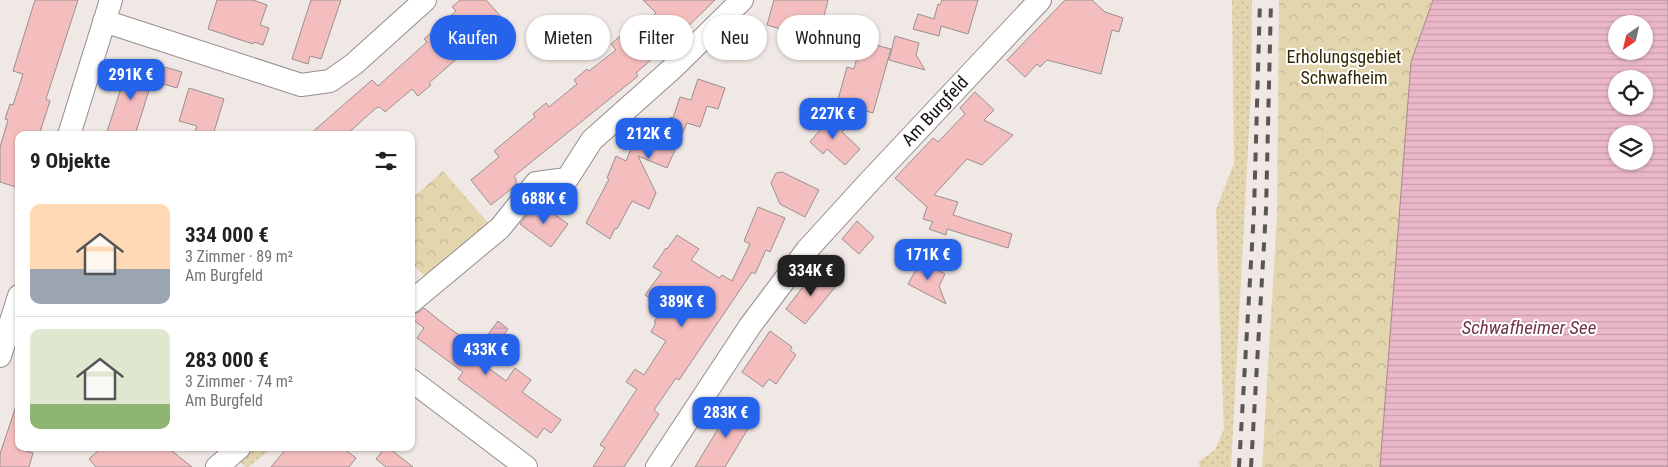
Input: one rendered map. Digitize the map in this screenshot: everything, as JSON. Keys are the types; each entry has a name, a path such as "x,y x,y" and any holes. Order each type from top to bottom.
{"street":[{"path":"71,131 108,10 301,85 330,81 354,64 425,0"},
{"path":"415,299 500,228 536,183 567,178 592,140 674,66 742,0"},
{"name":"Am Burgfeld","path":"657,467 750,326 807,250 888,160 1040,0"},
{"path":"0,356 6,318 15,303"},
{"path":"415,383 526,467"}],"green space":[{"path":"1232,0 1252,0 1251,92 1231,467 1200,467 1198,462 1215,450 1224,429 1216,210 1234,163"},
{"name":"Erholungsgebiet Schwafheim","path":"1279,0 1433,0 1411,62 1380,467 1262,467 1277,216"},
{"path":"443,171 491,226 429,281 415,266 415,196"},
{"path":"247,451 269,451 248,467 245,467 238,458"}],"water":[{"name":"Schwafheimer See","path":"1433,0 1668,0 1668,467 1380,467 1411,62"},
{"path":"498,321 508,329 491,352 481,344"}],"building":[{"path":"35,0 78,0 46,99 50,101 40,131 15,131 15,187 0,182 0,147 8,120 5,119 10,104 13,105 23,74 13,71"},
{"path":"217,0 253,0 267,5 260,25 269,28 263,45 254,42 253,44 208,29"},
{"path":"311,0 341,0 321,59 310,56 308,64 292,59"},
{"path":"460,0 486,0 500,15 451,15 456,11 452,7"},
{"path":"643,0 715,0 693,21 693,15 654,15 656,13"},
{"path":"774,0 828,0 824,15 777,15 777,28 767,25"},
{"path":"942,0 978,0 968,34 941,26 939,36 913,29 918,14 934,19 938,4 940,5"},
{"path":"1065,0 1092,0 1105,12 1123,18 1119,32 1112,30 1101,74 1047,60 1040,67 1037,64 1025,77 1007,60"},
{"path":"430,34 430,60 455,60 429,83 431,85 418,96 412,89 385,112 380,107 376,108 350,131 314,131 372,80 378,86 427,42 424,39"},
{"path":"620,36 620,60 651,60 636,73 638,76 514,176 516,185 491,205 471,180 499,157 494,151 535,117 533,114 546,103 549,107 577,84 574,80 587,69 589,71 603,60 610,60 610,55 616,50 611,44"},
{"path":"895,36 919,43 916,55 925,70 889,60"},
{"path":"879,46 891,49 873,113 837,103 847,67 854,69 856,60 879,60"},
{"path":"129,63 155,71 136,131 107,131"},
{"path":"165,67 182,72 177,88 160,83"},
{"path":"698,79 725,88 718,109 707,106 700,127 687,123 667,168 638,156 656,193 649,209 632,201 610,239 586,223 609,179 607,178 616,156 626,161 642,123 664,133 670,117 673,118 680,97 691,100"},
{"path":"189,88 224,99 214,131 195,131 197,126 179,121"},
{"path":"975,92 994,110 984,120 1013,135 982,165 967,159 934,195 958,202 953,215 1012,234 1008,248 947,229 946,235 929,229 933,222 923,219 927,207 895,178 933,138 938,142 965,114 960,108"},
{"path":"824,112 844,130 842,132 860,149 845,165 827,149 823,154 810,142 820,130 813,124"},
{"path":"782,172 819,190 805,217 780,204 771,183 776,173"},
{"path":"540,204 568,224 551,247 520,224 530,211 533,213"},
{"path":"758,207 785,218 770,252 766,250 755,274 752,272 679,380 676,378 654,410 659,414 624,467 593,467 605,448 600,445 637,389 626,382 635,369 644,375 666,341 651,332 656,323 654,322 664,307 645,295 662,272 653,267 677,235 699,249 691,260 719,278 722,275 732,281 750,244 744,241"},
{"path":"857,221 874,237 859,254 842,239"},
{"path":"921,261 945,274 939,286 946,304 908,284"},
{"path":"816,270 836,286 805,324 786,309"},
{"path":"424,308 481,350 475,358 506,381 515,368 531,380 522,392 561,420 551,433 544,428 537,438 458,379 463,372 417,338 424,328 415,321 415,314"},
{"path":"770,331 792,347 790,350 796,355 776,384 769,379 763,387 742,372"},
{"path":"733,404 755,417 725,467 695,467"},
{"path":"15,409 15,451 33,453 29,467 0,467 0,454"},
{"path":"98,451 172,451 192,467 96,467 89,459"},
{"path":"284,451 347,451 356,458 349,467 271,467"},
{"path":"383,451 393,451 413,467 386,467 376,459"}],"railway":[{"path":"1239,467 1254,211 1260,0"},
{"path":"1251,467 1266,210 1271,0"}]}
